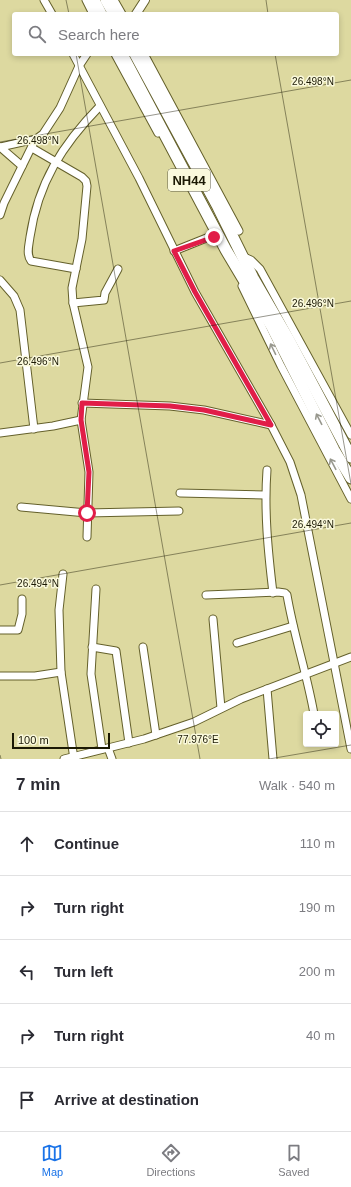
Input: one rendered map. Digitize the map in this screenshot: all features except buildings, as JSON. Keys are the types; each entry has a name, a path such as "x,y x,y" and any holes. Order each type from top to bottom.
{"highway":[{"path":"94,0 100,12"},
{"path":"106,0 113,12"},
{"name":"NH44","path":"123,56 217,236 263,303 351,457"},
{"name":"NH44","path":"136,56 211,194 242,256 263,303 351,478"}],"street":[{"path":"44,0 51,12"},
{"path":"86,0 92,12"},
{"path":"114,0 121,12"},
{"path":"137,12 145,0"},
{"path":"73,56 195,292 271,425 290,462 301,495 351,749"},
{"path":"0,147 36,139 43,134 60,108 78,66 86,56"},
{"path":"116,56 217,236 281,366 351,499"},
{"path":"145,56 239,231"},
{"path":"76,269 31,260 28,254 32,224 45,181 55,161 86,121 100,106"},
{"path":"0,214 36,139"},
{"path":"0,147 22,166"},
{"path":"32,148 82,177 87,186 82,239 72,288 73,303 88,367 82,403 81,420 89,472 87,537"},
{"path":"174,251 217,236"},
{"path":"242,256 251,260 260,269 351,435"},
{"path":"73,303 104,300 105,292 118,269"},
{"path":"0,280 14,296 20,310 34,429"},
{"path":"82,403 170,406 204,410 271,425"},
{"path":"0,433 34,429 81,420"},
{"path":"267,470 265,495 267,542 273,593"},
{"path":"180,493 265,495"},
{"path":"21,507 87,513 179,512"},
{"path":"63,574 59,610 61,672 74,758"},
{"path":"96,589 91,674 105,749 112,759"},
{"path":"206,595 273,593 285,593 287,595 293,626 307,673 313,711"},
{"path":"0,630 18,630 22,614 22,599"},
{"path":"213,619 221,708"},
{"path":"237,643 293,626"},
{"path":"92,647 116,651 129,743"},
{"path":"143,647 156,735"},
{"path":"64,759 74,758 129,743 194,722 221,708 351,656"},
{"path":"0,676 35,676 61,672"},
{"path":"267,689 273,759"}],"route":[{"path":"87,513 89,472 81,420 82,403 170,406 204,410 271,425 195,292 174,251 214,237"}]}
